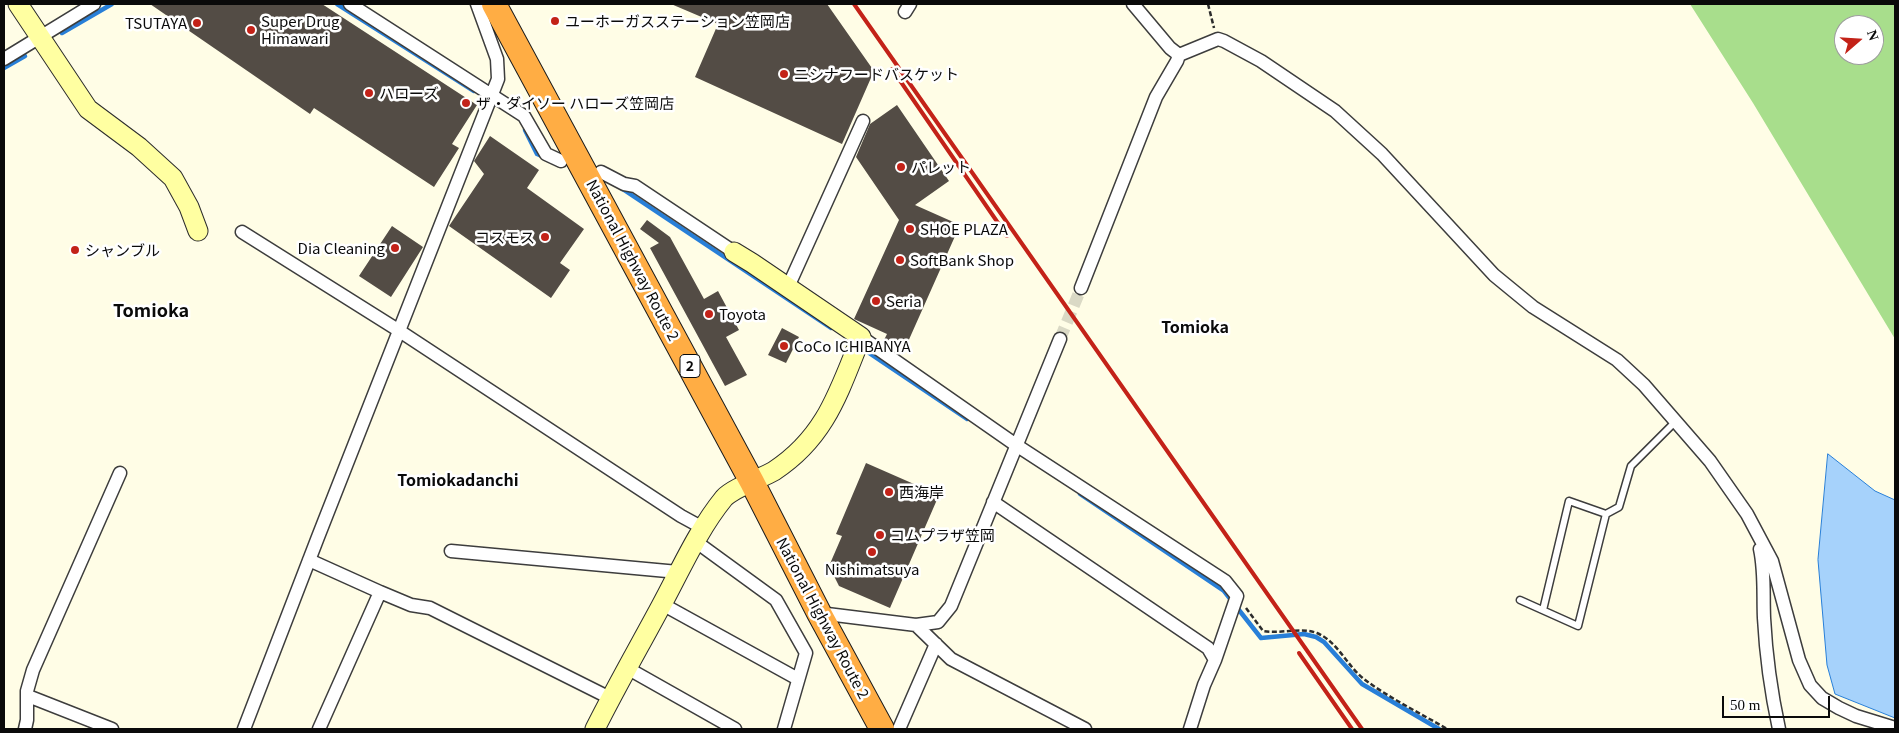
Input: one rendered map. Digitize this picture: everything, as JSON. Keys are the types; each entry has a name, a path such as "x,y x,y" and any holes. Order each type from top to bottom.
{"highway":[{"name":"National Highway Route 2","path":"494,4 752,482 819,613 882,729"}],"street":[{"path":"18,4 88,109 139,147 173,178 189,207 198,231"},
{"path":"4,59 94,4"},
{"path":"350,4 490,99 524,116 546,154 561,161"},
{"path":"244,729 398,330 498,79 497,58 477,4"},
{"path":"1133,4 1170,48 1179,55"},
{"path":"1081,288 1156,96 1179,55 1218,39 1231,44 1335,111 1382,154 1494,275 1533,307 1616,360 1644,385 1710,462 1747,514 1772,561 1799,660 1810,685 1822,698 1839,708 1856,716 1895,728"},
{"path":"788,288 863,121"},
{"path":"602,172 624,184 635,186 861,337 1014,449 1225,581 1235,601 1190,729"},
{"path":"242,232 398,330 681,516 699,535 776,600 806,653 784,729"},
{"path":"595,729 699,535 726,496 774,470 813,438 827,417 838,394 861,337"},
{"path":"819,613 916,626 938,622 951,606 1060,339"},
{"path":"25,729 28,720 28,696 33,670 120,473"},
{"path":"993,502 1208,648 1214,660"},
{"path":"1757,534 1764,567 1764,618 1770,686 1779,729"},
{"path":"450,551 678,572"},
{"path":"309,560 411,605 430,608 610,698"},
{"path":"319,729 380,592"},
{"path":"662,604 798,679"},
{"path":"916,626 951,659 1085,729"},
{"path":"899,729 936,644"},
{"path":"627,668 735,729"},
{"path":"28,696 112,729"}],"lane":[{"path":"1520,600 1578,626 1606,514 1620,506 1630,466 1676,421"},
{"path":"1543,610 1569,501 1606,514"}],"path":[{"path":"1208,4 1218,39"},
{"path":"1235,601 1264,631 1274,633 1304,630 1316,633 1328,640 1363,678 1447,729"}],"green space":[{"path":"1690,4 1895,4 1895,339 1753,103"}],"water":[{"path":"1828,454 1875,491 1895,500 1895,718 1835,694 1827,665 1818,560"}],"building":[{"name":"ハローズ","path":"150,4 322,4 477,105 452,144 459,148 434,187 314,108 310,114"},
{"name":"ニシナフードバスケット","path":"671,4 827,4 874,71 842,144 695,77 718,24"},
{"path":"897,105 949,181 915,205 960,225 903,353 883,342 887,334 854,319 899,220 856,157 870,124"},
{"path":"490,136 539,170 527,188 584,229 560,263 570,270 551,298 449,226 484,174 474,161"},
{"name":"Toyota","path":"647,220 670,237 704,299 718,291 739,330 726,337 747,375 725,386 650,248 659,243 640,229"},
{"path":"392,226 423,247 391,297 359,276"},
{"name":"CoCo ICHIBANYA","path":"782,328 799,337 786,363 768,355"},
{"name":"コムプラザ笠岡","path":"866,463 939,495 890,608 839,586 829,566 842,536 836,534"}],"waterway":[{"path":"62,33 112,4"},
{"path":"337,4 474,91"},
{"path":"4,68 25,56"},
{"path":"525,130 537,154 544,157"},
{"path":"621,188 831,328"},
{"path":"869,353 967,419"},
{"path":"1080,494 1224,591 1261,638 1304,634 1316,637 1324,642 1362,684 1439,729"}],"tunnel":[{"path":"1060,339 1081,288"}],"railway":[{"path":"854,4 1362,729"},
{"path":"892,69 1007,236"},
{"path":"1299,653 1352,729"}],"place":[{"name":"ユーホーガスステーション笠岡店","path":"555,21"},
{"name":"TSUTAYA","path":"197,23"},
{"name":"Super Drug Himawari","path":"251,30"},
{"name":"ニシナフードバスケット","path":"784,74"},
{"name":"ハローズ","path":"369,93"},
{"name":"ザ・ダイソー ハローズ笠岡店","path":"466,103"},
{"name":"パレット","path":"901,167"},
{"name":"SHOE PLAZA","path":"910,229"},
{"name":"コスモス","path":"545,237"},
{"name":"Dia Cleaning","path":"395,248"},
{"name":"シャンブル","path":"75,250"},
{"name":"SoftBank Shop","path":"900,260"},
{"name":"Seria","path":"876,301"},
{"name":"Toyota","path":"709,314"},
{"name":"CoCo ICHIBANYA","path":"784,346"},
{"name":"西海岸","path":"889,492"},
{"name":"コムプラザ笠岡","path":"880,535"},
{"name":"Nishimatsuya","path":"872,552"}],"district":[{"name":"Tomioka","path":"151,310"},
{"name":"Tomioka","path":"1195,327"},
{"name":"Tomiokadanchi","path":"458,480"}]}
